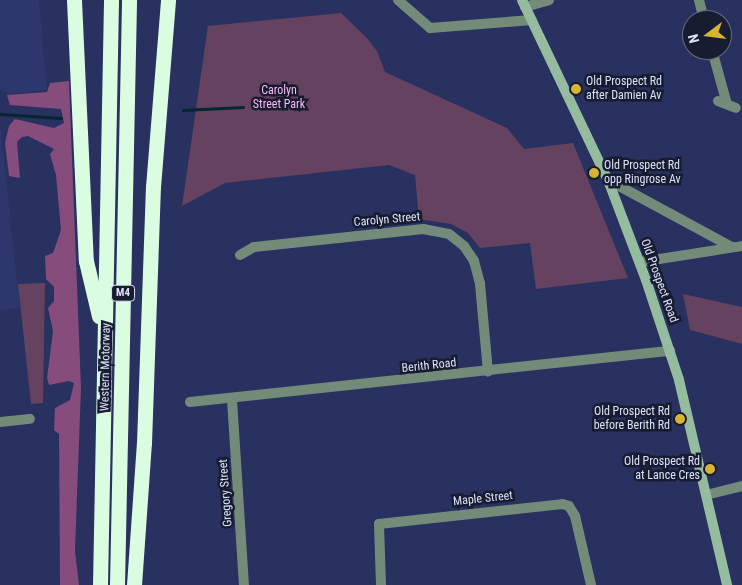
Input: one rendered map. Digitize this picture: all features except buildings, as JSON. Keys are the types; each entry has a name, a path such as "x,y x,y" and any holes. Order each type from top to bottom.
{"highway":[{"path":"74,0 86,261 104,337"},
{"name":"Western Motorway","path":"100,585 111,0"},
{"name":"Western Motorway","path":"117,585 128,0"},
{"path":"148,359 146,308 153,186 168,0"},
{"path":"134,585 148,359 159,261 166,116 177,0"}],"main road":[{"name":"Old Prospect Road","path":"524,3 608,180 640,262 670,351 727,585"}],"street":[{"path":"398,0 430,28 532,20"},
{"path":"524,3 549,0"},
{"path":"715,60 727,104"},
{"path":"608,180 737,247"},
{"name":"Carolyn Street","path":"240,254 254,247 423,229 449,234 464,246 474,261 480,284 488,372"},
{"path":"640,262 737,247"},
{"name":"Berith Road","path":"190,402 232,400 670,351"},
{"name":"Gregory Street","path":"232,400 244,585"},
{"path":"0,422 30,419"},
{"path":"706,495 742,486"},
{"name":"Maple Street","path":"381,585 379,524 556,504 569,506 573,511 591,585"}],"shaded area":[{"path":"0,0 39,0 47,90 9,94 0,89"},
{"path":"69,81 81,388 75,551 79,585 60,585 59,434 54,430 55,408 70,400 74,383 69,381 49,385 47,378 53,331 48,308 54,301 54,287 46,279 45,256 53,253 61,230 56,175 50,154 54,149 28,136 22,137 17,142 20,178 9,176 5,143 9,126 15,119 54,128 64,123 61,109 10,105 7,95 47,92 50,83"},
{"path":"0,124 20,308 0,310"}],"green space":[{"name":"Carolyn Street Park","path":"341,13 366,37 377,51 385,72 507,128 524,149 573,143 628,278 536,289 530,243 480,248 468,233 451,224 419,219 415,175 389,165 225,183 182,206 208,26"},
{"path":"45,283 43,403 31,404 18,284"},
{"path":"683,294 742,307 742,344 690,330"}],"waterway":[{"path":"183,110 243,107"},
{"path":"0,114 61,118"}],"place":[{"name":"Old Prospect Rd after Damien Av","path":"576,89"},
{"name":"Old Prospect Rd opp Ringrose Av","path":"594,173"},
{"name":"Old Prospect Rd before Berith Rd","path":"680,419"},
{"name":"Old Prospect Rd at Lance Cres","path":"710,469"}]}
